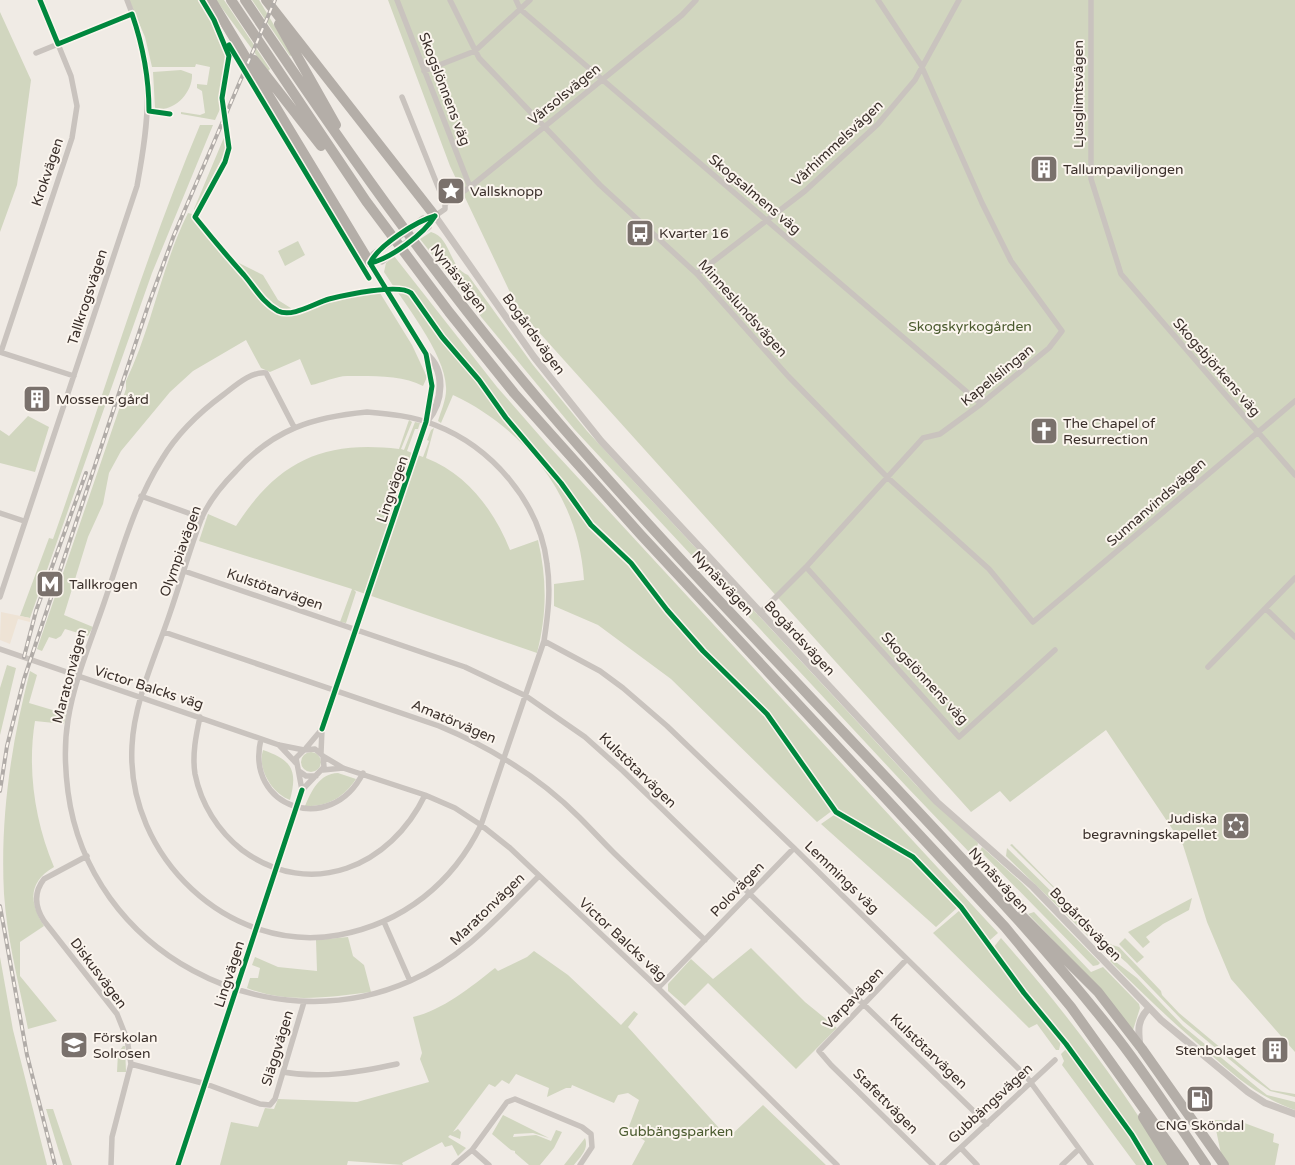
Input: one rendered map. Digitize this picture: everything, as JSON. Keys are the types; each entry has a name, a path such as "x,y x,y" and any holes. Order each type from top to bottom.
{"highway":[{"path":"211,0 372,258"},
{"name":"Nynäsvägen","path":"231,0 366,201 450,312 570,457 1005,927 1099,1046 1184,1165"},
{"name":"Nynäsvägen","path":"245,0 330,127 391,212 497,350 577,444 977,874 1082,995 1125,1049 1206,1165"},
{"path":"266,0 328,112 377,186 391,212"},
{"path":"266,0 435,216"},
{"path":"227,26 331,160 366,201"},
{"path":"977,874 1098,992 1140,1046 1224,1165"},
{"path":"1082,995 1140,1046"},
{"path":"1099,1046 1173,1165"}],"street":[{"name":"Krokvägen","path":"0,352 72,138 77,106 71,76 40,0"},
{"name":"Tallkrogsvägen","path":"0,597 137,186 146,138 149,83 141,39 126,0"},
{"name":"Skogslönnens väg","path":"397,0 470,187"},
{"name":"Minneslundsvägen","path":"450,0 475,51 642,225 697,274 788,376 887,478 989,569 1033,622"},
{"name":"Skogsalmens väg","path":"516,0 520,9 981,404"},
{"path":"424,70 475,51 530,0"},
{"name":"Vårsolsvägen","path":"445,204 470,187 682,15 696,0"},
{"name":"Kapellslingan","path":"760,613 806,567 922,438 940,434 981,404 1049,348 1062,330 1012,261 982,203 922,65 878,0"},
{"name":"Vårhimmelsvägen","path":"697,274 768,221 823,176 878,124 915,80 959,0"},
{"name":"Ljusglimtsvägen","path":"1091,0 1091,179 1121,274"},
{"path":"36,53 132,14"},
{"path":"372,258 382,261 428,227 435,216 444,209 445,204 402,97"},
{"path":"372,258 423,219 435,216"},
{"name":"Bogårdsvägen","path":"435,216 534,357 601,441 937,802 1033,888 1149,1008 1248,1092 1265,1103 1295,1114"},
{"name":"Lingvägen","path":"322,755 322,729 426,422 432,386 426,354 372,258"},
{"name":"Skogsbjörkens väg","path":"1121,274 1295,475"},
{"path":"0,352 74,376"},
{"name":"Maratonvägen","path":"294,427 266,373 258,372 237,384 188,426 163,456 141,496 79,676 68,719 65,768 74,821 87,856 100,881 116,904 156,947 199,975 236,990 260,996 304,1002 378,993 410,982 456,957 485,932 539,876"},
{"name":"Sunnanvindsvägen","path":"1033,622 1295,401"},
{"name":"Olympiavägen","path":"367,412 395,414 426,422 459,436 494,463 522,494 538,528 547,563 550,603 544,640 526,696 481,825 467,850 446,878 418,903 384,922 347,934 319,939 256,928 230,917 194,892 162,857 147,831 138,804 133,777 132,745 142,698 202,518 222,485 251,454 270,440 294,427 332,416 367,412"},
{"path":"141,496 202,518"},
{"path":"0,513 24,521"},
{"name":"Skogslönnens väg","path":"806,567 959,736 1055,650"},
{"name":"Kulstötarvägen","path":"184,571 465,667 526,696 585,737 623,771 986,1124"},
{"path":"1208,667 1266,610 1295,578"},
{"path":"1266,610 1295,637"},
{"name":"Amatörvägen","path":"164,632 440,726 474,740 505,758 540,783 578,816 705,940"},
{"name":"Lemmings väg","path":"544,640 584,661 623,688 667,726 794,848 1026,1076 1090,1165"},
{"name":"Victor Balcks väg","path":"0,649 279,745 305,749"},
{"path":"200,717 194,753 195,774 210,815 222,833 237,846 252,857 276,868 297,873 329,873 362,862 386,848 397,838 418,810 425,795"},
{"name":"Lingvägen","path":"305,749 322,729"},
{"path":"261,739 258,758 260,770 270,790 283,801 296,808 313,809 335,804 353,790 363,773"},
{"name":"Victor Balcks väg","path":"279,745 296,762"},
{"path":"305,749 315,749 322,755 323,770 316,776 306,776 299,771 296,762 298,754 305,749"},
{"name":"Victor Balcks väg","path":"322,755 343,768 363,773 425,795 455,808 481,825 510,848 658,988 838,1165"},
{"name":"Victor Balcks väg","path":"323,770 343,768"},
{"name":"Lingvägen","path":"299,771 302,790"},
{"name":"Lingvägen","path":"178,1165 302,790 316,776"},
{"name":"Polovägen","path":"658,988 794,848"},
{"name":"Diskusvägen","path":"87,856 44,879 39,886 36,906 44,921 117,1014 128,1039 131,1064 112,1137 111,1165"},
{"path":"384,922 410,982"},
{"name":"Varpavägen","path":"821,1055 820,1051 908,959"},
{"name":"Släggvägen","path":"131,1064 206,1084 260,1104 270,1105 275,1099 304,1002"},
{"path":"1140,1046 1138,1027 1141,1016 1149,1008"},
{"name":"Stafettvägen","path":"821,1055 934,1165"},
{"name":"Gubbängsvägen","path":"942,1165 1055,1060"},
{"path":"283,1072 305,1076 339,1075 397,1064"},
{"path":"454,1165 472,1150 507,1102 515,1099 586,1130 593,1138 591,1150 580,1165"},
{"path":"961,1148 977,1165"},
{"path":"1062,1165 1079,1149"},
{"path":"472,1150 489,1165"}],"green space":[{"path":"129,0 199,0 227,51 221,107 215,120 181,114 181,112 200,115 205,113 202,91 197,88 197,84 207,85 210,67 196,64 195,67 152,67 145,37"},
{"path":"216,0 224,0 270,69 268,71"},
{"path":"252,0 259,0 292,55 290,56"},
{"name":"Skogskyrkogården","path":"388,0 1295,0 1295,1052 1231,979 1207,922 1183,845 1106,730 1010,802 1000,791 971,812 518,309 450,166"},
{"path":"0,12 31,80 17,185 0,232"},
{"path":"181,70 192,74 189,88 181,100 169,107 155,108 153,72"},
{"path":"200,125 213,125 152,273 30,618 20,616 49,538 53,539 141,279"},
{"path":"225,135 226,150 195,212 194,209"},
{"path":"188,213 192,214 223,255 263,275 278,300 297,312 338,299 380,293 412,345 427,377 423,386 397,378 367,376 345,376 311,385 300,359 270,372 261,368 246,340 193,371 170,392 121,451 109,473 103,504 88,537 64,615 93,627 88,636 65,629 61,636 56,639 49,637 42,651 37,649 126,389 126,381 143,340 171,254"},
{"path":"431,232 443,240 457,266 468,275 533,365 587,431 916,785 978,843 976,852 978,857 1026,904 1025,910 1027,913 906,786 574,429 482,318 420,239"},
{"path":"298,241 305,255 285,266 278,251"},
{"path":"394,256 497,387 546,443 998,933 990,940 958,900 919,858 840,812 767,711 764,714 833,810 817,822 671,679 598,625 554,606 554,584 584,580 580,550 572,521 560,494 544,469 525,447 504,427 479,409 453,395 441,423 438,421 446,396 444,374 439,359 422,328 384,272 386,263"},
{"path":"28,416 49,427 35,472 0,463 0,430 9,436"},
{"path":"409,420 412,422 401,449 404,450 415,422 420,423 418,429 415,429 407,451 423,457 429,441 427,440 431,430 434,428 426,458 454,473 477,495 496,521 510,550 538,540 545,596 543,624 537,653 354,590 356,592 346,623 340,622 352,589 199,541 208,514 236,526 269,485 286,471 305,460 325,452 347,448 399,449"},
{"path":"7,665 16,668 0,735 0,688"},
{"path":"30,671 37,675 29,703 66,714 64,724 35,721 32,758 34,796 47,850 54,867 39,879 35,886 34,901 44,926 20,942 20,976 57,1021 28,1029 8,928 3,866 8,781 17,726"},
{"path":"263,750 281,758 290,768 293,774 293,781 290,800 277,792 268,780 262,765"},
{"path":"307,752 315,752 321,758 321,766 315,772 307,772 301,766 301,758"},
{"path":"338,773 356,779 335,800 321,805 305,806 321,780 326,776"},
{"path":"834,815 907,855 958,907 936,927 821,824"},
{"path":"1012,844 1097,931 1094,934 1071,905 1010,845"},
{"path":"982,847 1022,883 1100,963 1098,965 1093,966 980,851"},
{"path":"1007,848 1069,909 1090,938 1006,856"},
{"path":"1192,898 1189,910 1163,924 1146,937 1150,942 1143,948 1128,932"},
{"path":"960,910 1061,1041 1059,1050 1056,1050 1037,1024 1029,1028 933,933"},
{"path":"1034,912 1091,972 1103,967 1139,1004 1140,1008 1133,1030 1073,961 1028,914"},
{"path":"348,937 353,956 364,965 371,992 293,998 262,993 247,988 250,978 258,978 260,968 252,965 255,957 278,967 317,971 316,940"},
{"path":"1103,937 1112,945 1119,947 1179,1013 1271,1090 1295,1094 1295,1097 1270,1091 1183,1021 1127,963 1100,940"},
{"path":"1001,938 1047,992 1111,1076 1169,1165 1152,1165 1072,1048 993,948"},
{"path":"1125,938 1144,957 1137,963 1119,944"},
{"path":"751,948 805,1002 837,1028 796,1069 708,983 685,1006 668,991 668,984 691,959 713,979"},
{"name":"Gubbängsparken","path":"534,951 568,975 621,1025 634,1011 638,1014 628,1027 728,1138 763,1105 826,1165 632,1165 645,1141 628,1129 639,1100 628,1093 618,1095 614,1103 572,1085 571,1088 566,1088 547,1097 549,1088 516,1074 509,1084 502,1080 495,1087 489,1084 453,1132 458,1129 461,1132 460,1139 450,1135 448,1137 466,1148 458,1156 452,1145 445,1147 442,1142 402,1163 403,1165 348,1161 347,1165 220,1165 231,1122 258,1127 265,1108 274,1109 278,1099 357,1102 429,1082 420,1059 422,1053 413,1017 424,1014 446,1003 495,968 498,971 527,957"},
{"path":"0,957 13,1030 47,1165 0,1165"},
{"path":"1112,959 1137,978 1183,1026 1258,1088 1267,1095 1295,1102 1295,1110 1259,1093 1229,1071 1146,997 1110,961"},
{"path":"125,1046 126,1072 117,1072 118,1053"},
{"path":"1066,1049 1129,1134 1148,1165 1136,1165 1062,1065 1064,1061 1061,1054"},
{"path":"46,1109 53,1109 72,1165 63,1165"},
{"path":"503,1115 549,1138 533,1133 514,1134 513,1137 536,1135 551,1141 556,1130 562,1132 554,1148 540,1165 529,1165 515,1151 511,1150 492,1134"},
{"path":"1214,1120 1239,1121 1274,1134 1273,1142 1279,1144 1275,1165 1229,1165 1221,1154"},
{"path":"585,1138 586,1146 579,1159 574,1165 564,1165"}],"shaded area":[{"name":"Vallsknopp","path":"457,181 461,192 446,202 441,189"},
{"path":"1,612 30,618 30,622 18,619 10,644 0,640"}],"railway":[{"path":"0,791 7,746 24,679 148,306 174,235 275,0"},
{"path":"24,657 36,611 86,473"},
{"path":"0,906 27,1055 55,1165"}],"cycle path":[{"path":"40,0 58,44 132,14 145,62 149,111 170,114"},
{"path":"202,0 214,20 229,56 222,98 229,148 225,162 195,217 225,254 264,300 273,308 284,313 304,309 329,299 384,289 405,290 411,293 442,337 479,380 506,418 561,483 591,525 631,563 667,610 703,651 767,714 836,812 913,857 961,907 1024,993 1066,1044 1132,1135 1150,1165"},
{"path":"229,45 369,278"},
{"path":"370,263 378,261 406,245 435,216"},
{"path":"370,263 374,256 398,235 418,223 435,216"},
{"path":"322,729 426,422 432,386 426,354 370,263"},
{"path":"178,1165 302,790"}],"place":[{"name":"Tallumpaviljongen","path":"1044,169"},
{"name":"Vallsknopp","path":"451,191"},
{"name":"Kvarter 16","path":"640,233"},
{"name":"Mossens gård","path":"37,399"},
{"name":"The Chapel of Resurrection","path":"1044,431"},
{"name":"Tallkrogen","path":"50,584"},
{"name":"Judiska begravningskapellet","path":"1236,826"},
{"name":"Förskolan Solrosen","path":"74,1045"},
{"name":"Stenbolaget","path":"1275,1050"},
{"name":"CNG Sköndal","path":"1200,1099"}]}
